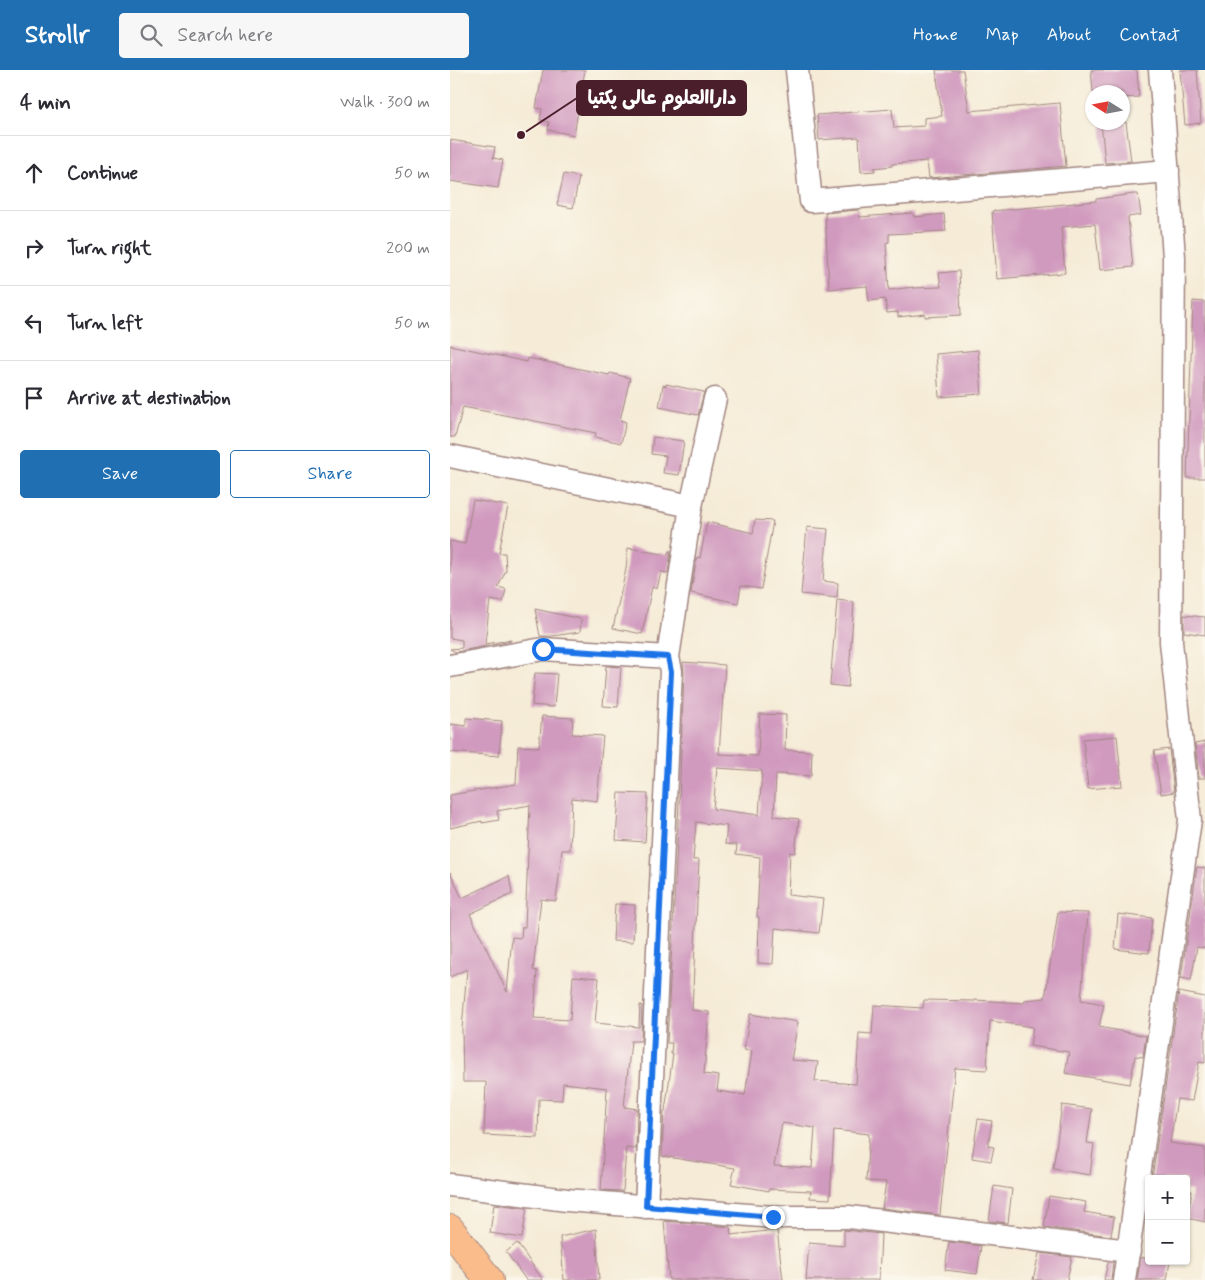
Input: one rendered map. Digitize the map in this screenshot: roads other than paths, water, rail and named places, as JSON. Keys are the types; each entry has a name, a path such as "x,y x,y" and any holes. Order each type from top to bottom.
{"highway":[{"path":"450,1228 489,1280"}],"street":[{"path":"797,70 811,201 1168,171"},
{"path":"1124,1280 1190,820 1171,642 1174,257 1160,70"},
{"path":"646,1206 671,672 668,657 691,506 715,399"},
{"path":"450,456 691,506"},
{"path":"450,666 543,649 668,657"},
{"path":"450,1185 567,1200 773,1217 849,1217 1129,1251"}],"place":[{"name":"داراالعلوم عالی پکتیا","path":"521,135"}]}
